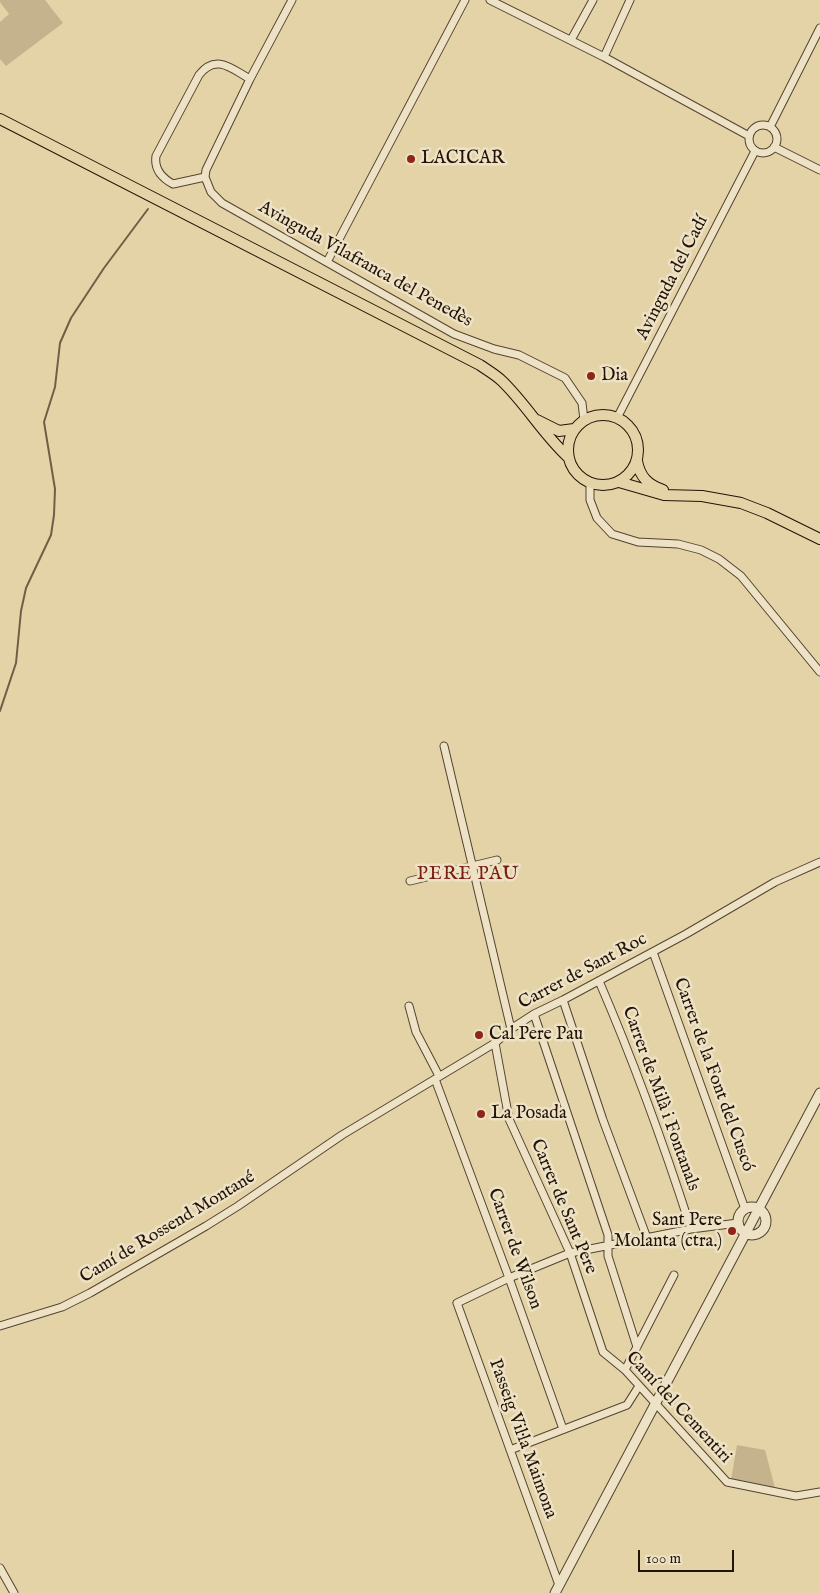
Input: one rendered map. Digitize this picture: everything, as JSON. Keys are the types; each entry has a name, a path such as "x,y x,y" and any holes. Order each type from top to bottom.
{"main road":[{"path":"0,119 480,365 501,380 547,436 568,457"},
{"path":"637,461 627,477 619,482 600,486 590,484 580,478 572,468 567,447 574,429 584,420 601,415 617,418 633,431 637,441 637,461 641,476 651,486 663,491 717,498 747,505 820,539"},
{"path":"532,417 559,431 574,429"},
{"path":"619,482 664,495 686,495"}],"street":[{"path":"250,79 222,64 216,63 203,69 198,75 156,156 155,161 160,174 174,184 205,177 206,170 250,79 292,0"},
{"path":"327,262 465,0"},
{"path":"490,0 604,57 749,136"},
{"path":"571,40 593,0"},
{"path":"604,57 630,0"},
{"path":"770,127 820,28"},
{"path":"757,126 770,127 777,140 774,147 767,152 759,153 755,151 750,146 749,136 753,129 757,126"},
{"path":"774,147 820,170"},
{"name":"Avinguda del Cadí","path":"617,418 755,151"},
{"name":"Avinguda Vilafranca del Penedès","path":"205,177 211,192 222,204 454,334 494,349 520,355 565,378 582,403 584,420"},
{"path":"590,484 590,500 596,518 612,534 638,542 678,544 700,550 719,559 740,576 820,672"},
{"path":"444,746 511,1029"},
{"path":"410,881 497,860"},
{"name":"Carrer de Sant Roc","path":"342,1135 495,1043 511,1029 534,1014 653,952 775,882 820,862"},
{"name":"Carrer de la Font del Cuscó","path":"653,952 744,1209"},
{"name":"Carrer de Milà i Fontanals","path":"599,981 624,1039 665,1149 691,1229"},
{"path":"563,1000 603,1120 647,1238"},
{"name":"Carrer de Wilson","path":"409,1006 416,1032 437,1078 563,1429"},
{"path":"534,1014 608,1235 608,1256 638,1347"},
{"name":"Carrer de Sant Pere","path":"495,1043 509,1119 570,1253 603,1352"},
{"path":"557,1589 820,1093"},
{"name":"Camí de Rossend Montané","path":"0,1326 62,1308 90,1293 238,1206 342,1135"},
{"path":"752,1206 759,1208 763,1211 766,1220 763,1230 755,1234 746,1233 738,1223 739,1215 744,1209 752,1206"},
{"path":"509,1278 570,1253 691,1229 738,1223"},
{"path":"625,1370 674,1275"},
{"name":"Passeig Vil·la Maimona","path":"509,1278 457,1303 510,1450 557,1589"},
{"name":"Camí del Cementiri","path":"603,1352 625,1370 727,1482 796,1496 820,1492"},
{"path":"510,1450 627,1405 639,1386"},
{"path":"0,1568 14,1593"}],"shaded area":[{"path":"0,0 45,0 63,23 6,66 0,59 0,22 9,14"},
{"path":"737,1445 765,1450 775,1488 731,1480"}],"waterway":[{"path":"0,711 16,663 21,611 26,588 51,535 55,489 44,422 55,387 60,343 71,318 104,268 148,209"}],"place":[{"name":"LACICAR","path":"411,159"},
{"name":"Dia","path":"591,376"},
{"name":"Cal Pere Pau","path":"479,1035"},
{"name":"La Posada","path":"481,1114"},
{"name":"Sant Pere Molanta (ctra.)","path":"732,1231"}],"district":[{"name":"PERE PAU","path":"468,875"}]}
